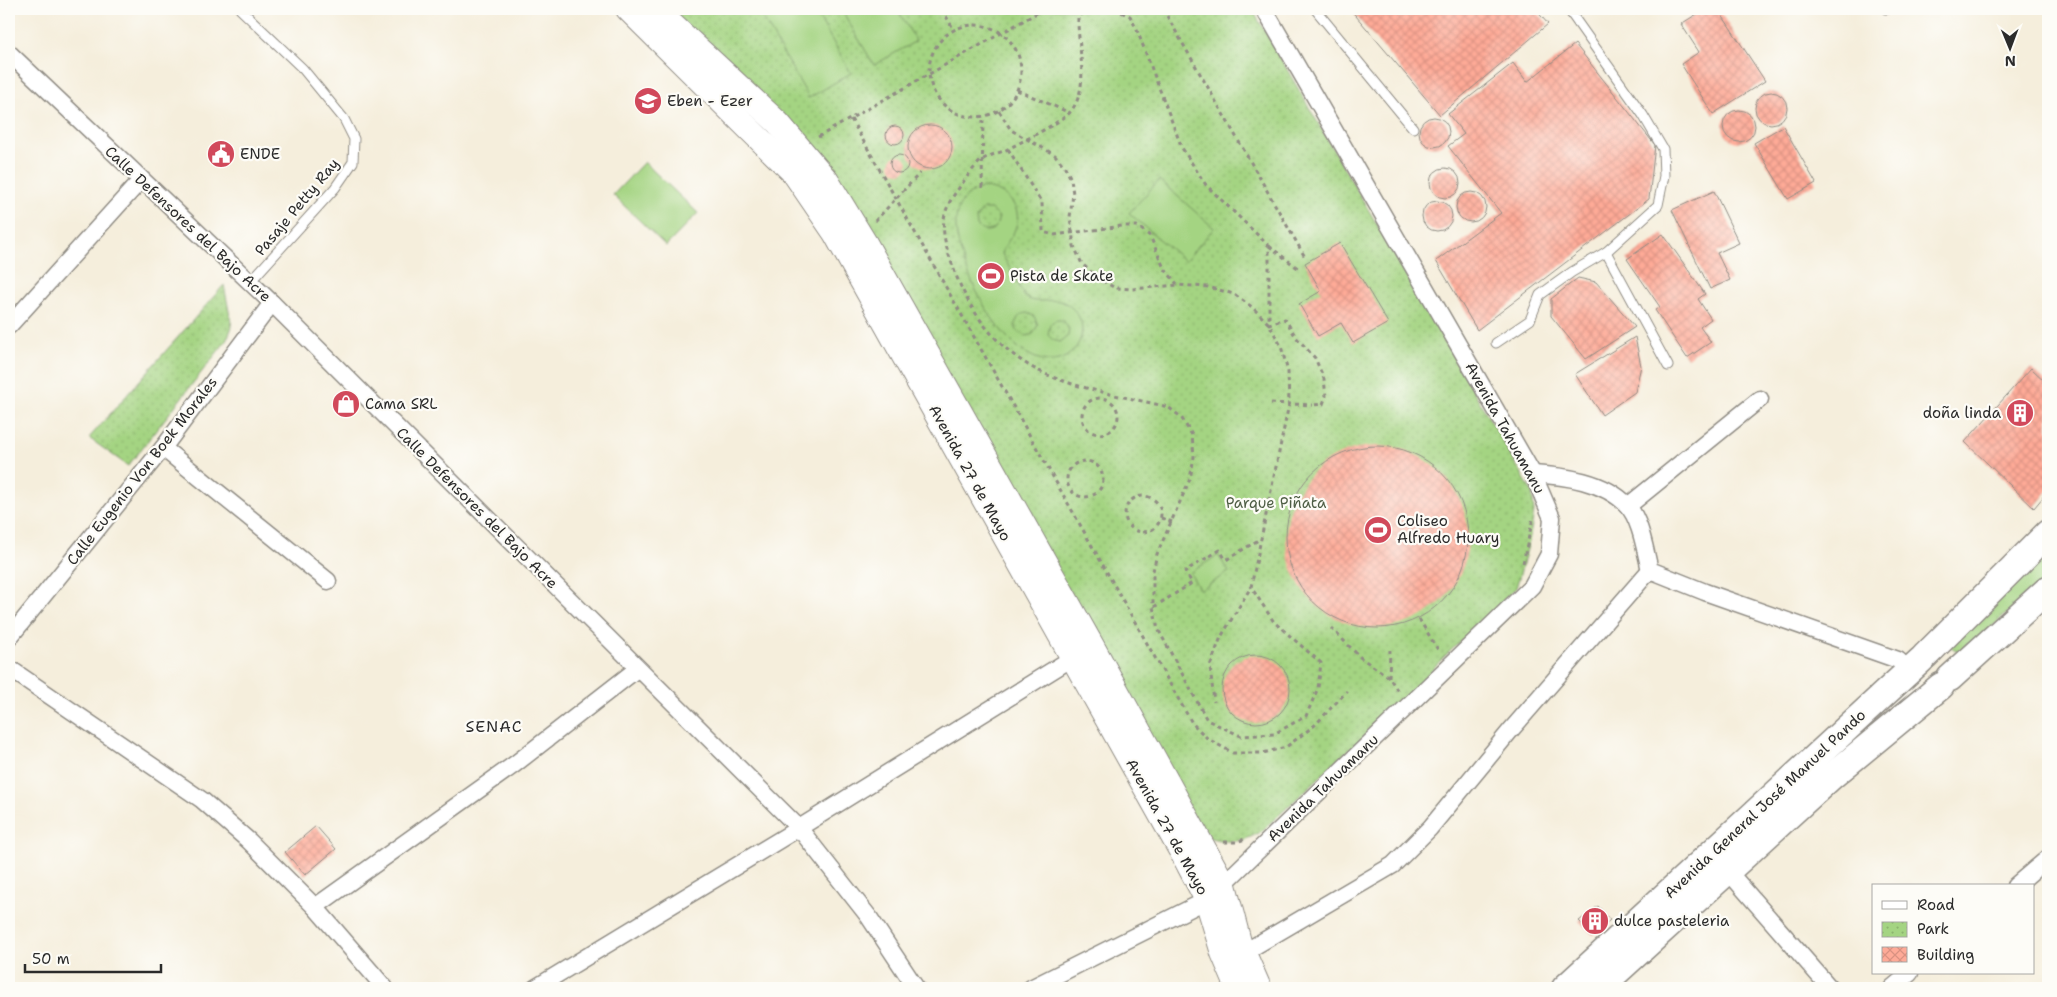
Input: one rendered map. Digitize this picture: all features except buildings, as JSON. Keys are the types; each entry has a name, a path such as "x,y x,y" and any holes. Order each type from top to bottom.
{"main road":[{"name":"Avenida 27 de Mayo","path":"628,9 794,173 834,233 1083,652"},
{"name":"Avenida 27 de Mayo","path":"655,9 778,123 827,181 864,243 1083,652 1216,892 1259,988"},
{"name":"Avenida General José Manuel Pando","path":"1565,988 1918,662 2048,533"},
{"name":"Avenida General José Manuel Pando","path":"1599,988 1832,776 1945,682 2048,589"},
{"path":"1918,662 1917,670 1921,680 1930,687 1945,682"},
{"name":"Avenida 27 de Mayo","path":"1216,892 1223,953 1238,988"}],"street":[{"name":"Avenida Tahuamanu","path":"1030,988 1216,892 1532,586 1549,554 1552,518 1533,474 1264,9"},
{"name":"Calle Defensores del Bajo Acre","path":"9,53 272,303 799,828 869,917 916,988"},
{"path":"9,326 141,180"},
{"name":"Calle Eugenio Von Boek Morales","path":"9,638 163,448 272,303"},
{"path":"1628,506 1760,399"},
{"path":"163,448 328,581"},
{"path":"1533,474 1564,476 1594,485 1614,495 1628,506 1641,532 1650,570"},
{"path":"1650,570 1705,592 1898,660 1918,662"},
{"path":"1243,953 1393,865 1430,828 1650,570"},
{"path":"535,988 799,828 1083,652"},
{"path":"9,668 202,800 250,841 315,907 385,988"},
{"path":"315,907 515,764 638,669"},
{"path":"2018,884 2048,858"},
{"path":"1727,870 1830,988"},
{"path":"1892,988 1909,974"}],"lane":[{"name":"Pasaje Petty Ray","path":"240,9 303,69 344,119 354,139 353,162 335,188 250,282"},
{"path":"1315,9 1412,128"},
{"path":"1496,343 1530,320 1540,295 1572,272 1606,252 1658,205 1664,176 1663,149 1644,115 1568,9"},
{"path":"1606,252 1668,366"}],"path":[{"path":"942,9 954,30"},
{"path":"800,148 1044,9"},
{"path":"1090,9 1078,16 1082,88 1070,113 1008,149 982,160 956,192 945,211 943,227 945,244 955,273 972,306 991,335 1010,352 1037,370 1071,383 1168,407 1181,417 1192,435 1194,457 1190,480 1157,554 1153,571 1153,607 1158,629 1207,720 1241,736 1274,734 1306,716 1318,688 1321,664 1274,622 1250,586"},
{"path":"1114,9 1130,16 1182,148 1201,178 1269,246 1299,269"},
{"path":"1163,9 1305,257"},
{"path":"972,25 985,26 1002,33 1009,39 1016,50 1021,64 1021,77 1013,98 999,110 983,116 970,117 958,114 946,108 931,87 929,75 933,51 940,41 954,30 972,25"},
{"path":"1017,90 1070,113"},
{"path":"999,110 1011,130 1055,156 1065,167 1071,179 1073,194 1070,217 1074,246 1082,264 1098,278 1115,288 1132,289 1178,285 1208,288 1234,294 1252,307 1269,324 1281,346 1288,372 1288,404 1250,586 1221,637 1210,666 1214,702"},
{"path":"982,188 983,116"},
{"path":"851,119 1192,723 1208,740 1234,753 1263,753 1286,747 1315,725 1347,691"},
{"path":"1008,149 1042,203 1043,232 1054,236 1122,226 1136,226 1150,236 1164,268 1178,285"},
{"path":"872,225 920,173"},
{"path":"1269,246 1269,324"},
{"path":"1269,324 1285,319 1296,337 1315,358 1324,379 1326,396 1323,404 1313,406 1272,403"},
{"path":"1107,398 1110,393"},
{"path":"1095,398 1107,398 1117,407 1119,419 1113,430 1096,434 1086,428 1083,422 1082,411 1089,401 1095,398"},
{"path":"1080,462 1090,462 1102,470 1104,483 1097,494 1092,497 1080,497 1070,491 1067,486 1067,474 1074,465 1080,462"},
{"path":"1063,495 1070,491"},
{"path":"1144,496 1150,497 1159,506 1161,518 1150,532 1138,532 1133,530 1125,521 1125,509 1132,500 1144,496"},
{"path":"1522,568 1534,512"},
{"path":"1161,518 1172,522"},
{"path":"1153,607 1192,583 1185,571 1220,550 1226,560 1260,539"},
{"path":"1419,619 1443,658"},
{"path":"1332,628 1361,658 1389,677 1401,698"},
{"path":"1389,677 1390,650"},
{"path":"1217,840 1236,842 1253,837"}],"green space":[{"name":"Parque Piñata","path":"662,9 1252,9 1532,492 1534,512 1529,542 1516,588 1443,658 1403,700 1263,830 1248,838 1234,841 1204,836 866,231"},
{"path":"768,9 814,9 851,73 809,98 760,13"},
{"path":"841,9 897,9 916,41 874,65"},
{"path":"644,162 698,213 666,246 613,195"},
{"path":"1159,180 1214,228 1185,261 1129,213"},
{"name":"Pista de Skate","path":"982,188 997,191 1010,200 1014,206 1017,213 1017,221 1014,232 1004,247 1002,254 1025,297 1037,301 1055,300 1068,304 1080,319 1082,328 1081,338 1077,346 1062,359 1053,361 1042,360 1027,353 1012,342 998,327 976,290 967,271 956,228 959,206 974,191","holes":["983,209 991,209 999,217 996,227 988,231 983,231 977,226 976,218","1027,313 1034,316 1038,325 1033,334 1025,336 1016,329 1016,321 1022,314","1056,320 1063,320 1069,329 1068,336 1060,342 1053,340 1048,335 1050,324"]},
{"path":"224,285 232,327 226,341 128,466 89,438"},
{"path":"2048,549 2048,578 1961,654 1950,646"},
{"path":"1218,555 1229,572 1200,590 1190,573"}],"place":[{"name":"Eben - Ezer","path":"648,101"},
{"name":"ENDE","path":"221,154"},
{"name":"Pista de Skate","path":"991,276"},
{"name":"Cama SRL","path":"346,404"},
{"name":"doña linda","path":"2020,413"},
{"name":"Coliseo Alfredo Huary","path":"1378,530"},
{"name":"dulce pasteleria","path":"1595,921"}],"district":[{"name":"SENAC","path":"494,726"}]}
